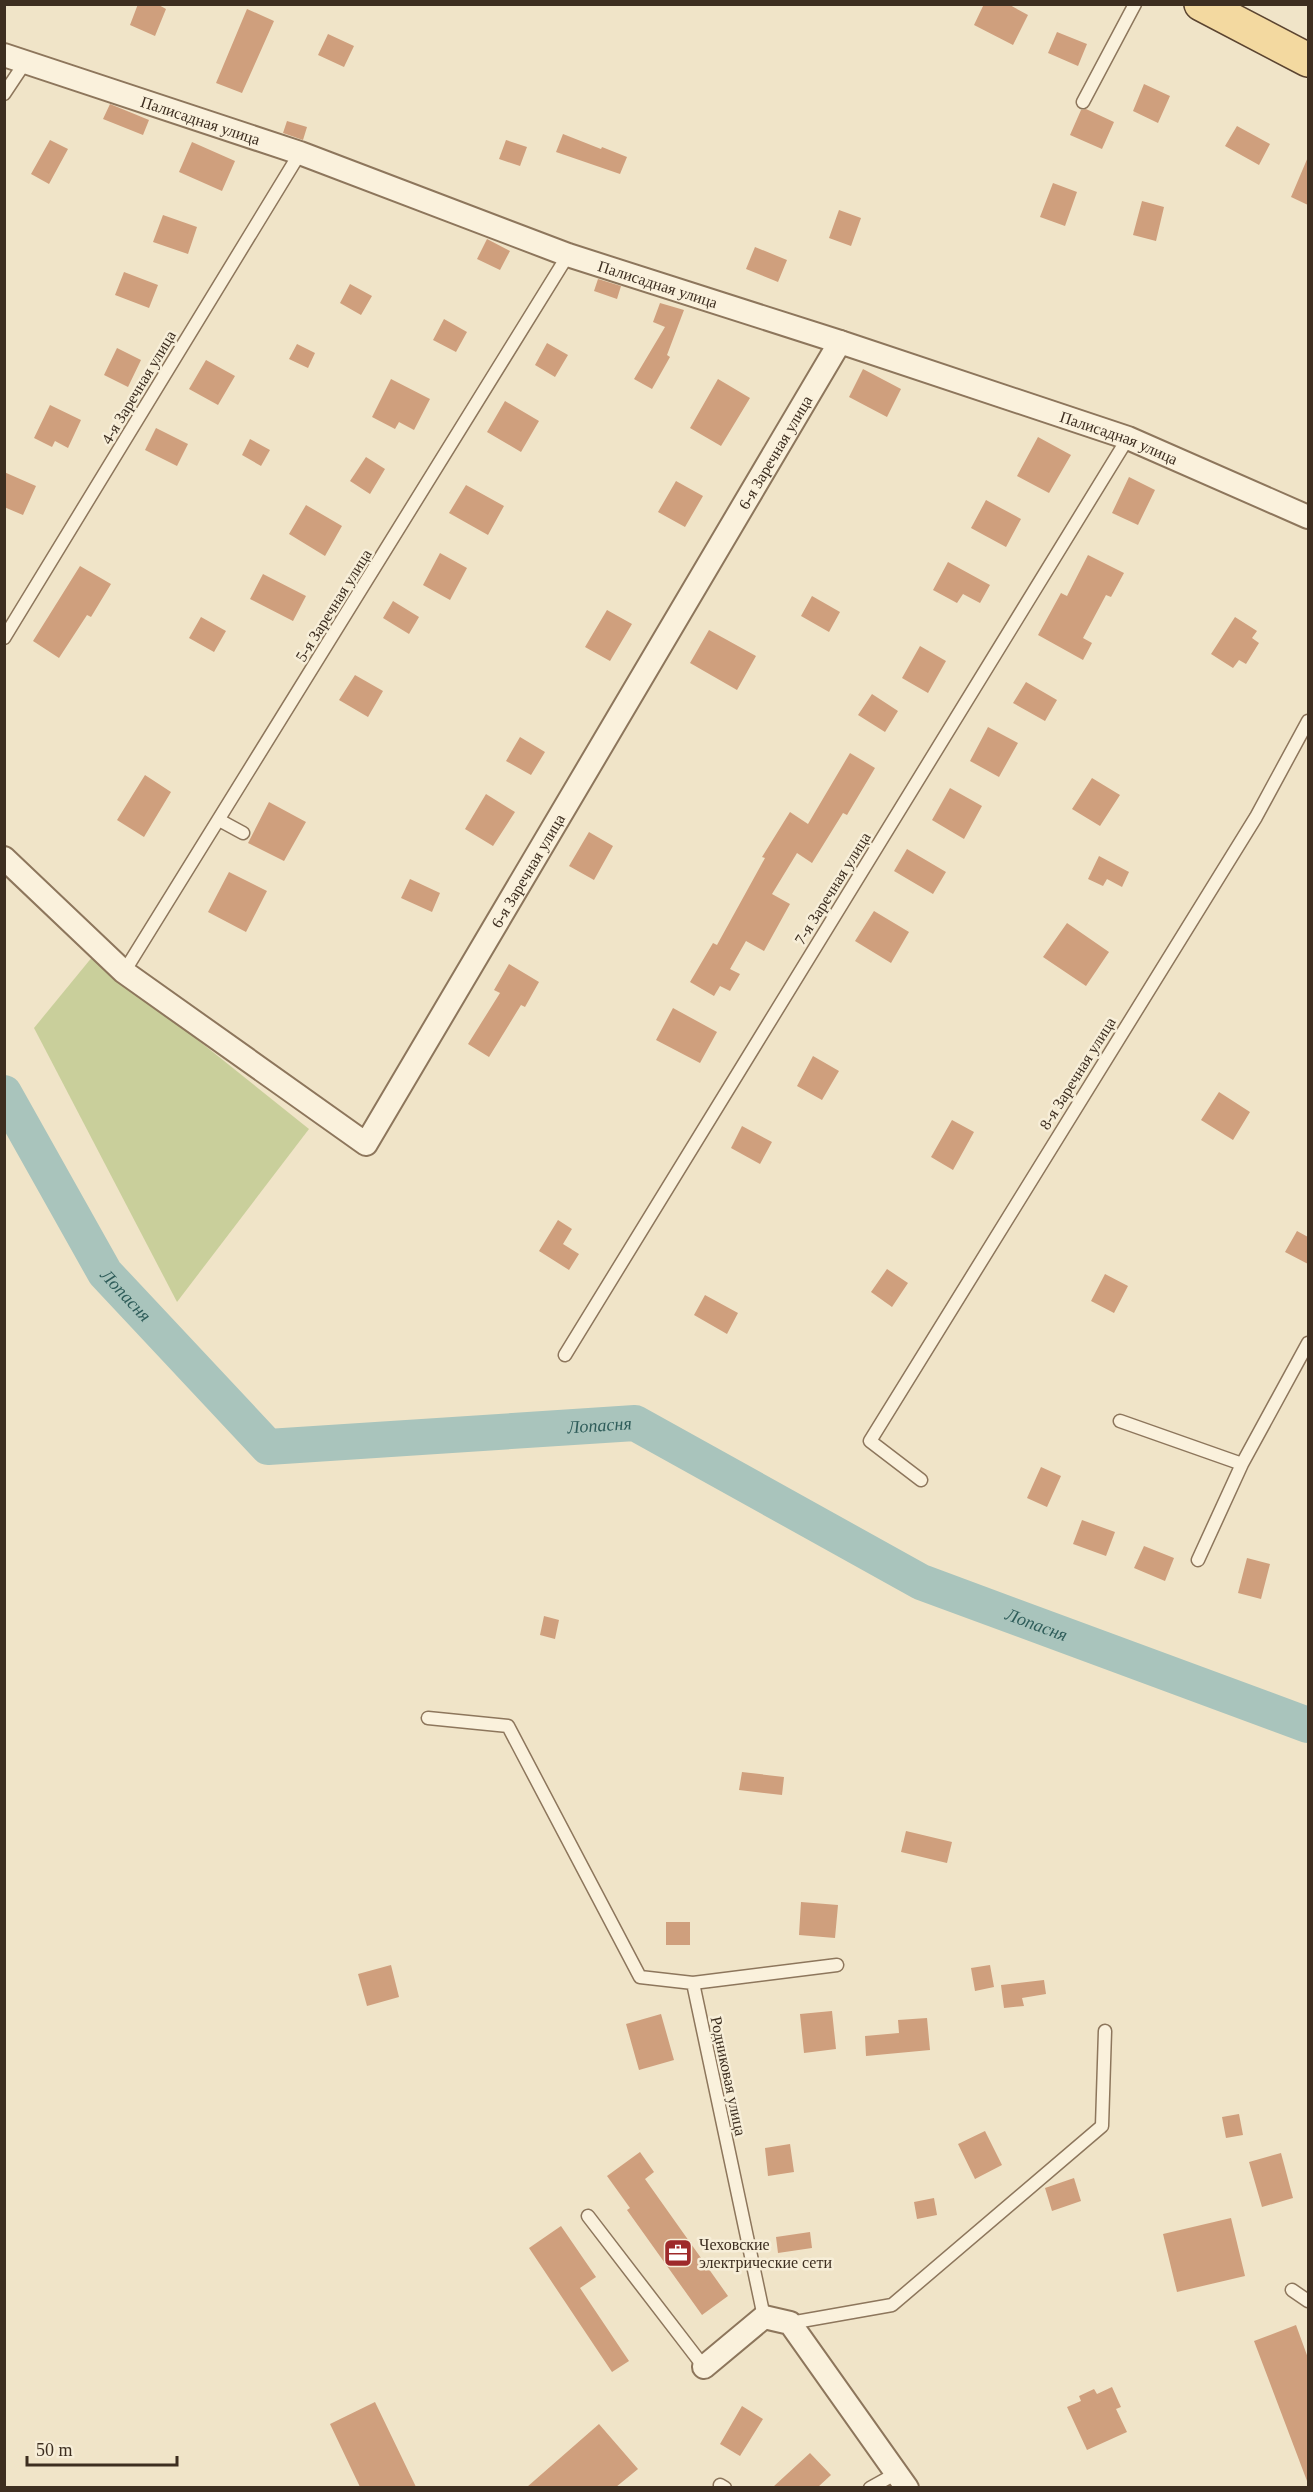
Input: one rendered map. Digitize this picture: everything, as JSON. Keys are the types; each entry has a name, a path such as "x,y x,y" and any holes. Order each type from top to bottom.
{"main road":[{"path":"1201,4 1308,60"}],"street":[{"name":"Палисадная улица","path":"4,55 300,153 568,255 1128,438 1308,517"},
{"name":"6-я Заречная улица","path":"124,972 366,1144 840,342"},
{"path":"4,858 124,972"},
{"path":"704,2367 764,2317 790,2323 902,2480"}],"lane":[{"path":"1083,102 1135,4"},
{"path":"4,93 26,61"},
{"name":"4-я Заречная улица","path":"4,638 300,153"},
{"name":"5-я Заречная улица","path":"124,972 568,255"},
{"name":"7-я Заречная улица","path":"565,1355 1128,438"},
{"name":"8-я Заречная улица","path":"921,1480 870,1441 1256,817 1308,721"},
{"path":"219,820 243,833"},
{"path":"1198,1560 1242,1464 1308,1342"},
{"path":"1120,1421 1242,1464"},
{"path":"428,1718 508,1726 640,1977 693,1983 837,1965"},
{"name":"Родниковая улица","path":"693,1983 764,2317"},
{"path":"790,2323 892,2305 1102,2126 1104,2031"},
{"path":"588,2216 704,2367"},
{"path":"1292,2290 1308,2301"},
{"path":"870,2487 902,2480"}],"green space":[{"path":"93,956 309,1129 177,1302 34,1028"}],"building":[{"path":"138,4 157,4 166,9 155,36 130,25"},
{"path":"984,4 1008,4 1028,15 1013,45 974,25"},
{"path":"247,9 274,21 242,93 216,83"},
{"path":"1057,32 1087,44 1078,66 1048,53"},
{"path":"328,34 354,46 344,67 318,55"},
{"path":"1144,84 1170,96 1158,123 1133,111"},
{"path":"110,104 149,120 143,135 103,119"},
{"path":"1086,109 1114,122 1102,149 1070,135 1081,110"},
{"path":"287,121 307,127 303,140 283,133"},
{"path":"1237,126 1270,144 1259,165 1225,146"},
{"path":"563,134 627,157 620,174 556,152"},
{"path":"50,140 68,149 49,184 31,174"},
{"path":"506,140 527,147 520,166 499,159"},
{"path":"192,142 235,161 222,191 179,172"},
{"path":"1308,157 1308,205 1291,197"},
{"path":"1053,183 1077,192 1065,226 1040,217"},
{"path":"1142,201 1164,207 1156,241 1133,235"},
{"path":"839,210 861,218 851,246 829,238"},
{"path":"163,215 197,227 188,254 153,242"},
{"path":"487,239 510,251 500,270 477,259"},
{"path":"755,247 787,260 778,282 746,269"},
{"path":"124,272 158,285 149,308 115,295"},
{"path":"598,279 621,286 617,299 594,291"},
{"path":"350,284 372,296 361,315 340,303"},
{"path":"660,303 684,310 667,355 670,357 652,389 634,379 665,327 653,322"},
{"path":"444,319 467,332 456,352 433,340"},
{"path":"547,343 568,355 555,377 535,365"},
{"path":"297,344 315,353 308,368 289,359"},
{"path":"117,348 141,360 128,387 104,375"},
{"path":"206,360 235,376 218,405 189,389"},
{"path":"863,369 901,389 887,417 849,397"},
{"path":"391,379 430,399 414,430 399,422 395,429 372,417"},
{"path":"718,379 750,398 721,446 690,428"},
{"path":"505,401 539,421 521,452 487,432"},
{"path":"50,405 81,420 68,448 55,441 52,447 34,438"},
{"path":"156,428 188,444 177,466 145,450"},
{"path":"1038,437 1071,455 1049,493 1017,476"},
{"path":"250,439 270,450 261,466 242,455"},
{"path":"366,457 385,469 370,494 350,481"},
{"path":"4,472 36,486 23,515 4,507"},
{"path":"1129,477 1155,490 1138,525 1112,513"},
{"path":"676,481 703,496 685,527 658,512"},
{"path":"466,485 504,506 488,535 449,513"},
{"path":"986,500 1021,519 1006,547 971,528"},
{"path":"306,505 342,526 325,556 289,534"},
{"path":"440,553 467,568 450,600 423,585"},
{"path":"1088,555 1124,573 1111,597 1106,595 1083,638 1092,643 1083,660 1038,635 1061,593 1067,596"},
{"path":"948,562 990,585 980,603 963,594 957,603 933,590"},
{"path":"80,566 111,584 91,617 87,615 59,658 33,641"},
{"path":"263,574 306,596 293,621 250,599"},
{"path":"812,596 840,612 829,632 801,616"},
{"path":"393,601 419,617 409,634 383,618"},
{"path":"607,610 632,624 610,661 585,647"},
{"path":"201,617 226,631 214,652 189,638"},
{"path":"1235,617 1257,631 1252,638 1259,643 1246,664 1239,660 1233,668 1211,654"},
{"path":"709,630 756,656 737,690 690,663"},
{"path":"920,646 946,661 928,693 902,678"},
{"path":"355,675 383,691 368,717 339,700"},
{"path":"1026,682 1057,700 1045,721 1013,703"},
{"path":"872,694 898,711 885,732 858,715"},
{"path":"988,727 1018,743 999,777 970,761"},
{"path":"520,737 545,752 531,775 506,761"},
{"path":"850,753 875,768 847,815 843,813 812,863 797,853 772,894 790,904 764,951 746,941 730,969 740,974 730,991 720,986 714,996 690,982 713,943 717,945 765,858 762,857 790,812 808,824"},
{"path":"145,775 171,792 144,837 117,820"},
{"path":"1092,778 1120,795 1100,826 1072,809"},
{"path":"950,788 982,806 964,839 932,820"},
{"path":"486,794 515,812 493,846 465,829"},
{"path":"269,802 306,822 284,861 248,843"},
{"path":"589,832 613,846 594,880 569,866"},
{"path":"907,849 946,872 933,894 894,871"},
{"path":"1099,856 1129,872 1122,887 1107,879 1103,886 1088,879"},
{"path":"229,872 267,891 246,932 208,912"},
{"path":"410,879 440,893 432,912 401,898"},
{"path":"874,911 909,932 891,963 855,941"},
{"path":"1067,923 1109,952 1086,986 1043,957"},
{"path":"509,964 539,982 525,1007 521,1005 489,1057 468,1044 500,993 494,990"},
{"path":"673,1008 717,1032 700,1063 656,1040"},
{"path":"813,1056 839,1071 822,1100 797,1086"},
{"path":"1219,1092 1250,1112 1233,1140 1201,1120"},
{"path":"952,1120 974,1132 953,1170 931,1157"},
{"path":"742,1126 772,1142 760,1164 731,1148"},
{"path":"558,1220 572,1229 563,1244 579,1254 569,1270 539,1251"},
{"path":"1297,1231 1308,1237 1308,1264 1285,1252"},
{"path":"887,1269 908,1283 892,1307 871,1292"},
{"path":"1105,1274 1128,1286 1114,1313 1091,1301"},
{"path":"705,1295 738,1313 727,1334 694,1315"},
{"path":"1041,1467 1061,1476 1047,1507 1027,1498"},
{"path":"1082,1520 1115,1532 1106,1556 1073,1544"},
{"path":"1144,1546 1174,1558 1165,1581 1134,1568"},
{"path":"1247,1558 1270,1564 1261,1599 1238,1593"},
{"path":"544,1616 559,1620 555,1639 540,1635"},
{"path":"742,1772 784,1777 782,1795 739,1790"},
{"path":"906,1831 952,1842 947,1863 901,1852"},
{"path":"801,1902 838,1905 835,1938 799,1935"},
{"path":"666,1922 690,1922 690,1945 666,1945"},
{"path":"391,1965 399,1997 367,2006 358,1974"},
{"path":"990,1965 994,1987 975,1991 971,1968"},
{"path":"1044,1980 1046,1994 1022,1998 1024,2006 1004,2008 1001,1985"},
{"path":"832,2011 836,2049 804,2053 800,2014"},
{"path":"661,2014 674,2060 639,2070 626,2024"},
{"path":"927,2018 930,2050 866,2056 865,2036 899,2033 898,2020"},
{"path":"1239,2114 1243,2135 1226,2138 1222,2117"},
{"path":"985,2131 1002,2165 975,2179 958,2144"},
{"path":"790,2144 794,2172 768,2176 765,2148"},
{"name":"Чеховские электрические сети","path":"640,2152 654,2172 645,2179 728,2296 702,2315 627,2210 630,2208 607,2176"},
{"path":"1281,2153 1293,2198 1262,2207 1249,2162"},
{"path":"1074,2178 1081,2201 1052,2211 1045,2188"},
{"path":"934,2198 937,2215 917,2219 914,2202"},
{"path":"1231,2218 1245,2276 1177,2292 1163,2234"},
{"path":"561,2226 596,2277 580,2288 629,2361 612,2372 529,2248"},
{"path":"810,2232 812,2248 778,2253 776,2237"},
{"path":"1296,2325 1308,2358 1307,2481 1254,2341"},
{"path":"1112,2387 1121,2407 1116,2409 1127,2432 1087,2450 1067,2407 1081,2401 1079,2396 1094,2389 1097,2394"},
{"path":"375,2402 416,2487 360,2487 330,2424"},
{"path":"742,2406 763,2419 740,2456 720,2444"},
{"path":"599,2424 638,2469 616,2487 527,2487"},
{"path":"810,2453 831,2475 818,2487 773,2487"}],"waterway":[{"name":"Лопасня","path":"4,1093 105,1273 268,1447 635,1423 921,1582 1308,1725"}],"place":[{"name":"Чеховские электрические сети","path":"678,2253"}]}
